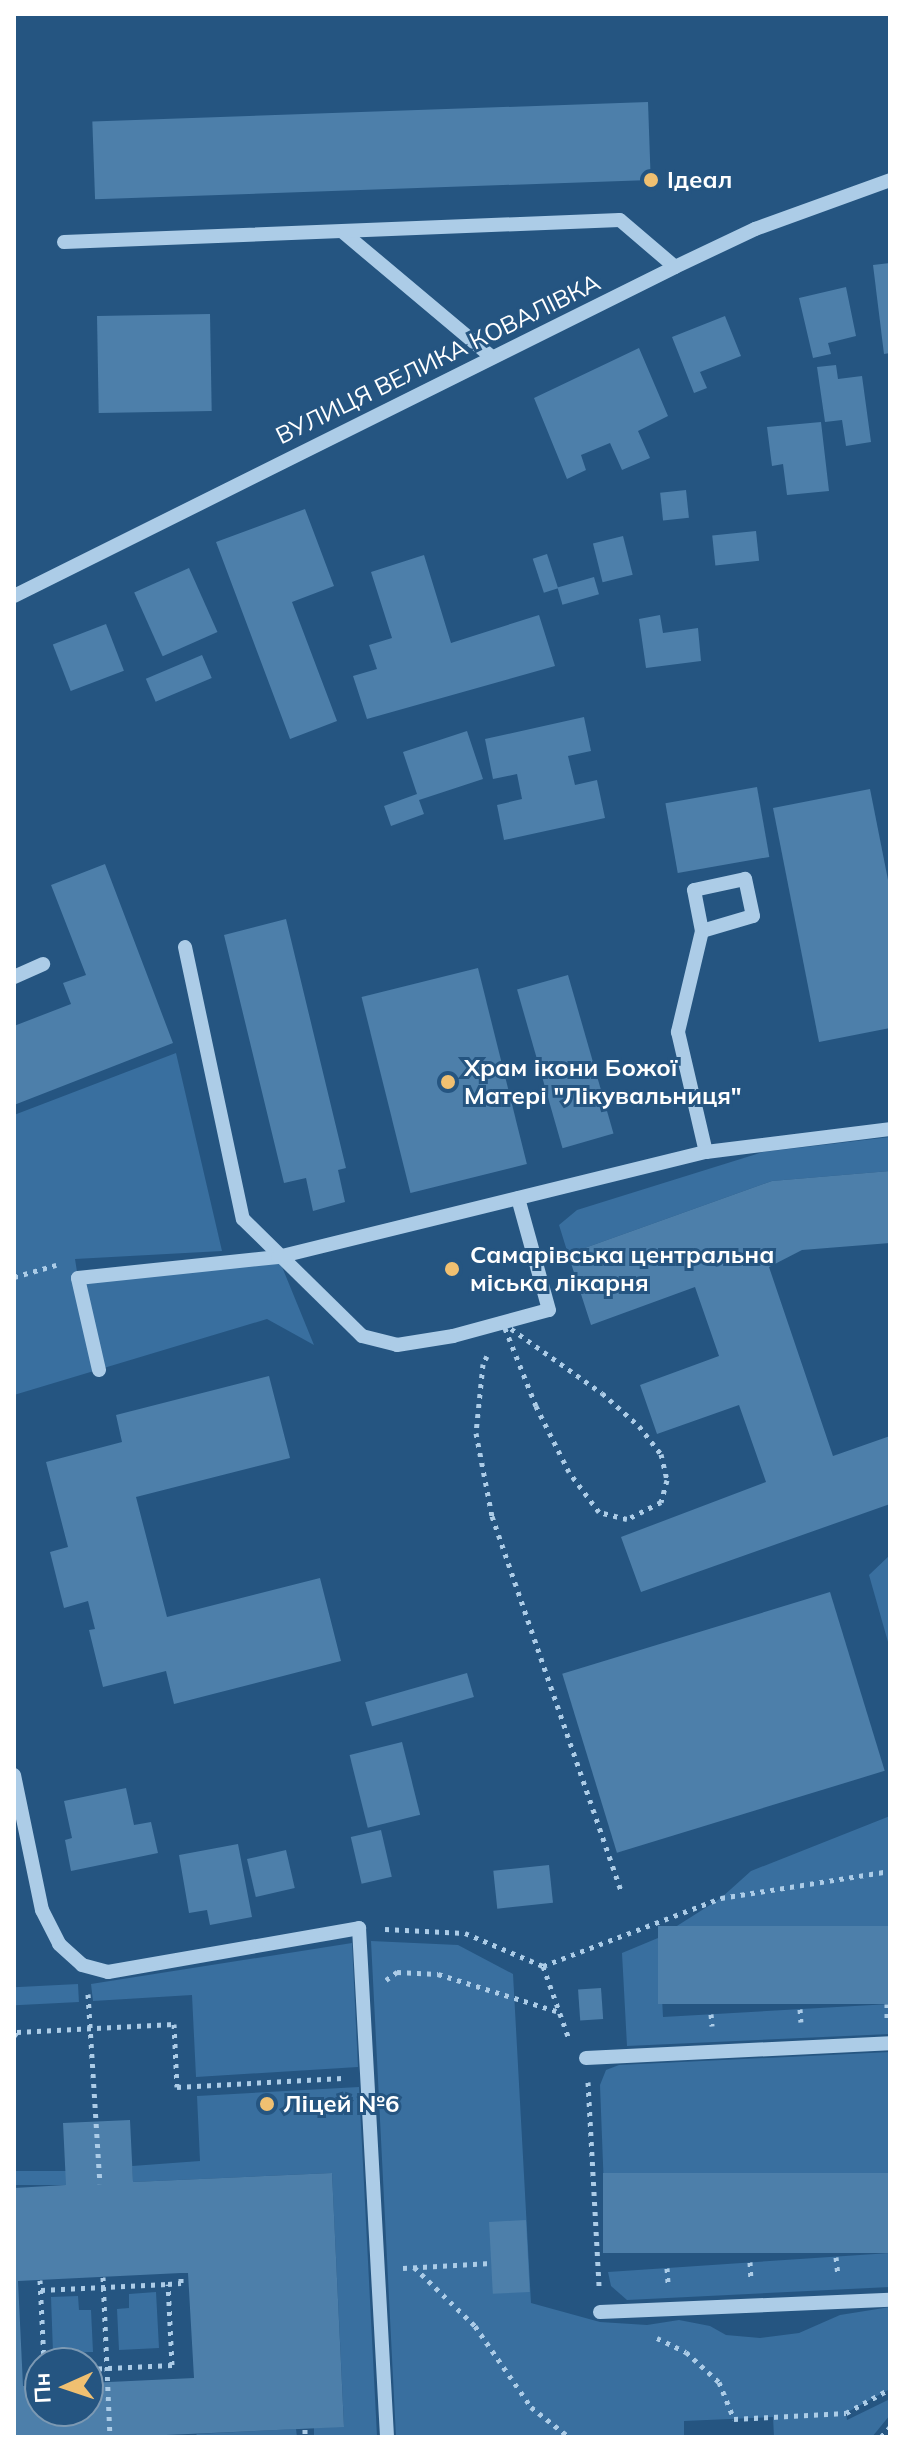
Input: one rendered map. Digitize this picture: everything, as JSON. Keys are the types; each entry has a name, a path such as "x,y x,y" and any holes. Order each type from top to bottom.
{"street":[{"name":"ВУЛИЦЯ ВЕЛИКА КОВАЛІВКА","path":"14,596 755,229 890,180"},
{"path":"64,242 620,220 675,267"},
{"path":"344,233 492,357"},
{"path":"702,931 753,916 745,879 694,890 702,931 678,1032 706,1152"},
{"path":"185,947 243,1219 278,1257 362,1336 397,1345 500,1330 549,1310 518,1198"},
{"path":"14,977 43,964"},
{"path":"99,1370 78,1278 278,1257 706,1152 890,1129"},
{"path":"14,1775 42,1910 59,1944 82,1965 108,1972 359,1928 387,2437"},
{"path":"586,2058 890,2043"},
{"path":"600,2312 890,2300"}],"path":[{"path":"500,1330 602,1393 639,1426 661,1454 667,1480 661,1502 627,1519 599,1512 569,1472 500,1330"},
{"path":"489,1350 483,1364 476,1433 492,1516 621,1890"},
{"path":"359,1928 465,1933 543,1966 721,1898 890,1871"},
{"path":"82,1965 92,2028 100,2184"},
{"path":"543,1966 557,2012 571,2043 586,2058 600,2312"},
{"path":"364,2001 373,1988 397,1972 438,1974 557,2012"},
{"path":"14,2036 17,2032 174,2024 177,2087 368,2077"},
{"path":"378,2269 491,2263"},
{"path":"414,2267 475,2326 531,2407 569,2437"},
{"path":"41,2290 181,2283 181,2273"},
{"path":"103,2277 110,2437"},
{"path":"40,2280 43,2347"},
{"path":"104,2368 172,2365 168,2284"},
{"path":"643,2332 686,2352 719,2382 734,2419 846,2413 890,2389"},
{"path":"881,2437 890,2427"},
{"path":"305,2429 305,2437"}],"shaded area":[{"path":"176,1053 222,1251 75,1259 78,1278 278,1257 314,1345 267,1319 14,1395 14,1115"},
{"path":"890,1137 890,1171 772,1181 568,1254 559,1225 577,1210 763,1152"},
{"path":"890,1555 890,1649 869,1575"},
{"path":"890,1816 890,1926 659,1938 663,2017 890,2004 890,2034 627,2046 622,1953 658,1938 721,1898 751,1871"},
{"path":"371,1941 458,1945 513,1974 531,2303 600,2322 647,2325 679,2320 710,2326 726,2335 760,2338 799,2333 840,2315 890,2307 890,2389 846,2413 847,2420 890,2399 890,2415 872,2437 774,2437 773,2417 684,2421 684,2437 396,2437"},
{"path":"352,1943 358,2067 196,2077 192,1995 93,2001 91,1984"},
{"path":"78,1984 79,2002 15,2005 14,1987"},
{"path":"890,2052 890,2173 604,2190 600,2085 606,2070 619,2065"},
{"path":"359,2087 377,2436 314,2437 314,2428 344,2426 332,2173 133,2182 132,2166 200,2161 197,2096"},
{"path":"14,2171 66,2171 66,2185 14,2185"},
{"path":"890,2253 890,2287 627,2300 611,2286 608,2272"},
{"path":"156,2292 159,2348 119,2350 117,2309 129,2308 129,2294"},
{"path":"78,2296 79,2310 91,2310 93,2347 53,2347 51,2297"},
{"path":"296,2429 297,2437 199,2437 196,2434"}],"building":[{"path":"648,102 651,180 95,199 92,121"},
{"path":"890,263 890,353 884,354 873,265"},
{"path":"846,287 856,336 828,343 831,354 813,358 799,298"},
{"path":"210,314 212,411 99,413 97,316"},
{"path":"725,316 741,356 700,372 707,388 694,393 672,337"},
{"path":"639,348 668,416 638,431 650,458 622,470 610,443 581,455 586,470 567,479 534,398"},
{"path":"836,365 838,379 862,376 871,442 846,446 842,420 825,422 817,367"},
{"path":"821,422 829,491 787,495 783,464 772,466 767,427"},
{"path":"686,490 689,518 663,521 660,493"},
{"path":"305,509 334,586 292,602 337,721 290,739 216,542"},
{"path":"756,531 759,561 715,565 712,536"},
{"path":"623,536 633,575 603,582 593,543"},
{"path":"547,554 558,588 544,593 533,559"},
{"path":"424,555 451,643 539,615 555,666 367,719 353,676 377,669 369,645 392,638 371,572"},
{"path":"189,568 217,632 163,656 134,592"},
{"path":"594,577 599,594 562,605 557,587"},
{"path":"660,615 663,633 698,628 701,661 646,668 639,619"},
{"path":"106,624 124,671 71,691 53,644"},
{"path":"202,655 212,678 156,702 146,679"},
{"path":"584,717 591,751 568,756 575,785 597,780 605,818 504,840 497,805 522,799 517,774 493,779 485,739"},
{"path":"467,731 483,779 419,800 424,814 391,826 384,806 417,794 403,752"},
{"path":"757,787 769,857 678,873 665,803"},
{"path":"870,789 890,890 890,1028 819,1042 773,808"},
{"path":"105,864 173,1043 14,1105 14,1026 71,1004 63,983 86,975 51,885"},
{"path":"286,919 346,1168 338,1170 345,1202 313,1211 306,1178 284,1183 224,935"},
{"path":"478,968 527,1164 410,1193 362,997"},
{"path":"568,975 613,1134 563,1148 517,990"},
{"path":"890,1171 890,1243 802,1250 769,1267 833,1456 890,1436 890,1504 641,1592 621,1537 766,1482 739,1405 657,1434 640,1385 719,1356 695,1287 591,1325 568,1254 772,1181"},
{"path":"269,1376 290,1458 136,1497 167,1617 320,1578 341,1661 174,1704 166,1671 103,1687 89,1630 95,1629 88,1601 64,1608 50,1552 68,1547 46,1462 122,1442 116,1415"},
{"path":"830,1592 885,1771 617,1853 562,1674"},
{"path":"467,1673 474,1697 372,1726 365,1702"},
{"path":"402,1742 420,1815 368,1828 350,1755"},
{"path":"126,1788 134,1825 151,1822 158,1853 71,1871 65,1840 72,1838 64,1801"},
{"path":"381,1830 392,1877 362,1884 351,1837"},
{"path":"238,1844 252,1917 210,1925 207,1910 189,1913 179,1855"},
{"path":"286,1850 295,1888 256,1897 247,1859"},
{"path":"549,1865 553,1903 497,1909 493,1871"},
{"path":"658,1926 890,1926 890,2004 658,2004"},
{"path":"601,1988 603,2019 580,2021 578,1990"},
{"path":"130,2120 133,2182 332,2173 344,2427 121,2437 14,2437 14,2188 66,2185 63,2123","holes":["188,2273 194,2378 104,2382 104,2427 24,2427 18,2281"]},
{"path":"603,2173 890,2173 890,2253 603,2253"},
{"path":"526,2220 530,2292 493,2294 489,2222"}],"place":[{"name":"Ідеал","path":"651,180"},
{"name":"Храм ікони Божої Матері \"Лікувальниця\"","path":"448,1082"},
{"name":"Самарівська центральна міська лікарня","path":"452,1269"},
{"name":"Ліцей №6","path":"267,2104"}]}
